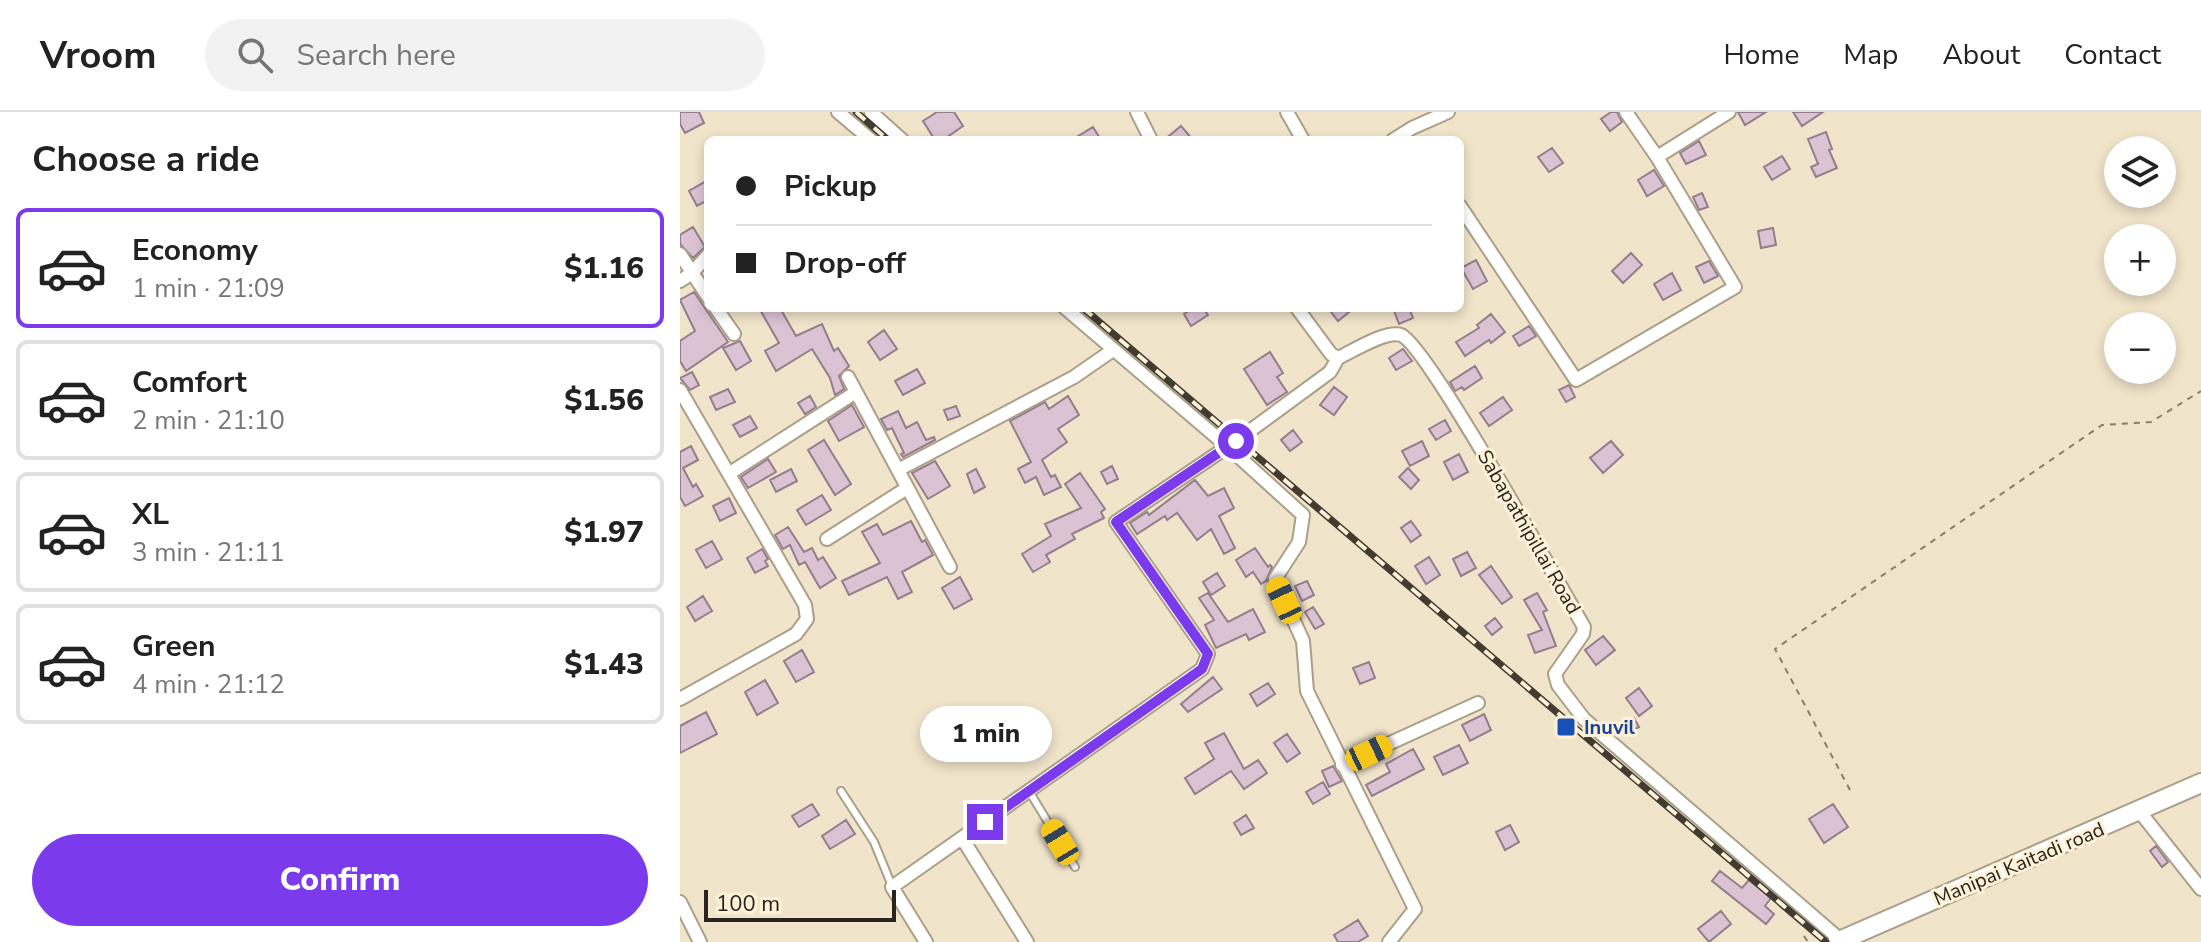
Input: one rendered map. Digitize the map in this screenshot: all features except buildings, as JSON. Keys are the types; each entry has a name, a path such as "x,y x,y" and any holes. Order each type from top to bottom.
{"main road":[{"name":"Manipai Kaitadi road","path":"1840,941 2201,783"}],"street":[{"path":"838,112 866,136"},
{"path":"871,112 898,136"},
{"path":"1137,112 1149,136"},
{"path":"1287,112 1301,136"},
{"path":"1414,134 1448,112"},
{"path":"1464,212 1576,380 1735,287 1657,157 1626,112"},
{"path":"1657,157 1729,112"},
{"path":"680,254 686,277 704,293"},
{"path":"686,277 704,259"},
{"path":"719,312 734,334"},
{"path":"1070,312 1303,515 1299,542 1275,579 1303,641 1307,691 1415,909 1389,942"},
{"path":"926,942 892,887 1202,669 1208,654 1116,522 1228,447 1330,372 1338,358 1331,354 1300,312"},
{"name":"Sabapathipillai Road","path":"1338,358 1387,335 1400,335 1412,342 1446,392 1584,627 1583,634 1555,674 1558,685 1584,719 1840,941"},
{"path":"898,470 1074,377 1113,350"},
{"path":"848,377 950,567"},
{"path":"730,473 856,392"},
{"path":"680,699 796,634 807,619 805,605 730,473 682,399"},
{"path":"827,539 907,488"},
{"path":"1342,765 1478,703"},
{"path":"2140,812 2201,889"},
{"path":"962,838 1027,942"},
{"path":"680,902 700,942"}],"lane":[{"path":"841,791 874,842 892,887"},
{"path":"1029,791 1075,867"}],"path":[{"path":"1850,790 1775,649 2102,425 2151,422 2201,391"},
{"path":"1804,936 1808,942"}],"railway":[{"path":"856,112 883,136"},
{"path":"1088,312 1826,942"}],"place":[{"name":"Inuvil","path":"1566,727"}],"route":[{"path":"985,822 1202,669 1208,654 1116,522 1236,441"}]}
